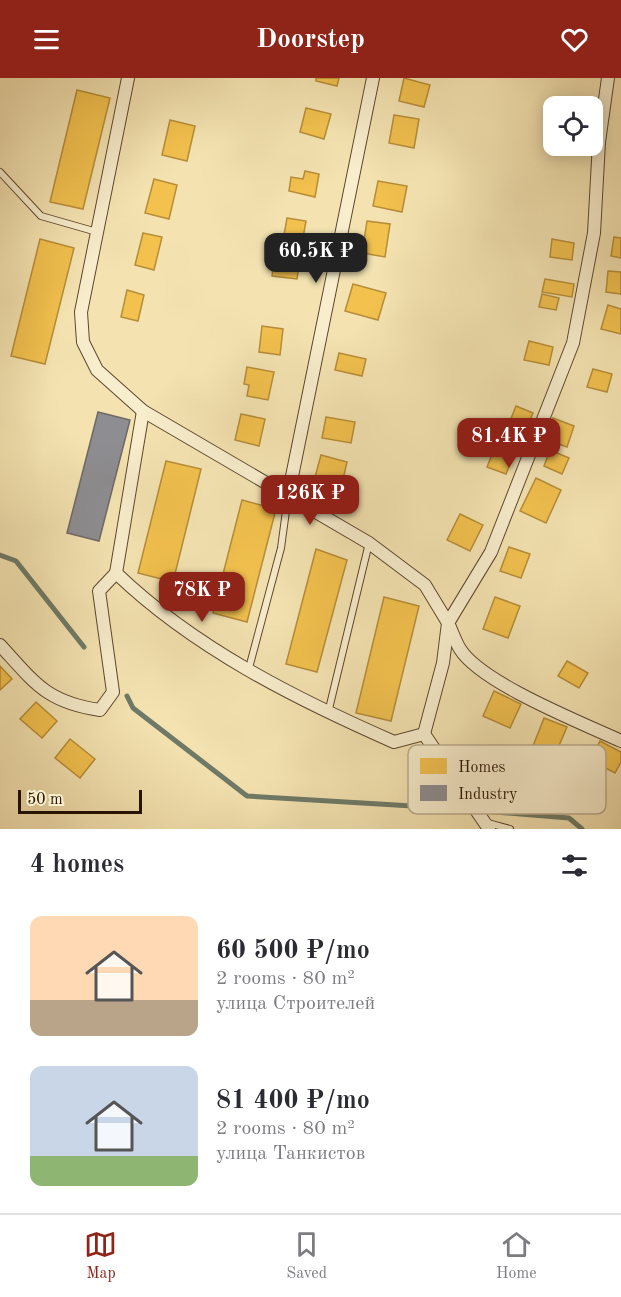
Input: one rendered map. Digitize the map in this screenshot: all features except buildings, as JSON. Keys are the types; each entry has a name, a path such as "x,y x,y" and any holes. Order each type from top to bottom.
{"street":[{"path":"128,78 81,312 83,342 97,370 143,411 369,543 425,585 461,650 481,669 523,696 621,741"},
{"path":"288,496 373,78"},
{"path":"432,745 424,734 443,663 448,623 491,552 573,343 594,234 599,188 599,142 608,78"},
{"path":"0,645 43,691 78,707 100,710 112,692 99,591 116,573 143,411"},
{"path":"116,573 203,643 328,713 394,742 424,734"}],"lane":[{"path":"0,172 41,216 97,232"},
{"path":"249,668 281,548 288,496"},
{"path":"328,713 369,543"},
{"path":"488,826 510,829"}],"waterway":[{"path":"0,555 16,561 84,647"},
{"path":"127,696 133,708 247,796 408,806"},
{"path":"520,814 569,818 582,829"}]}
